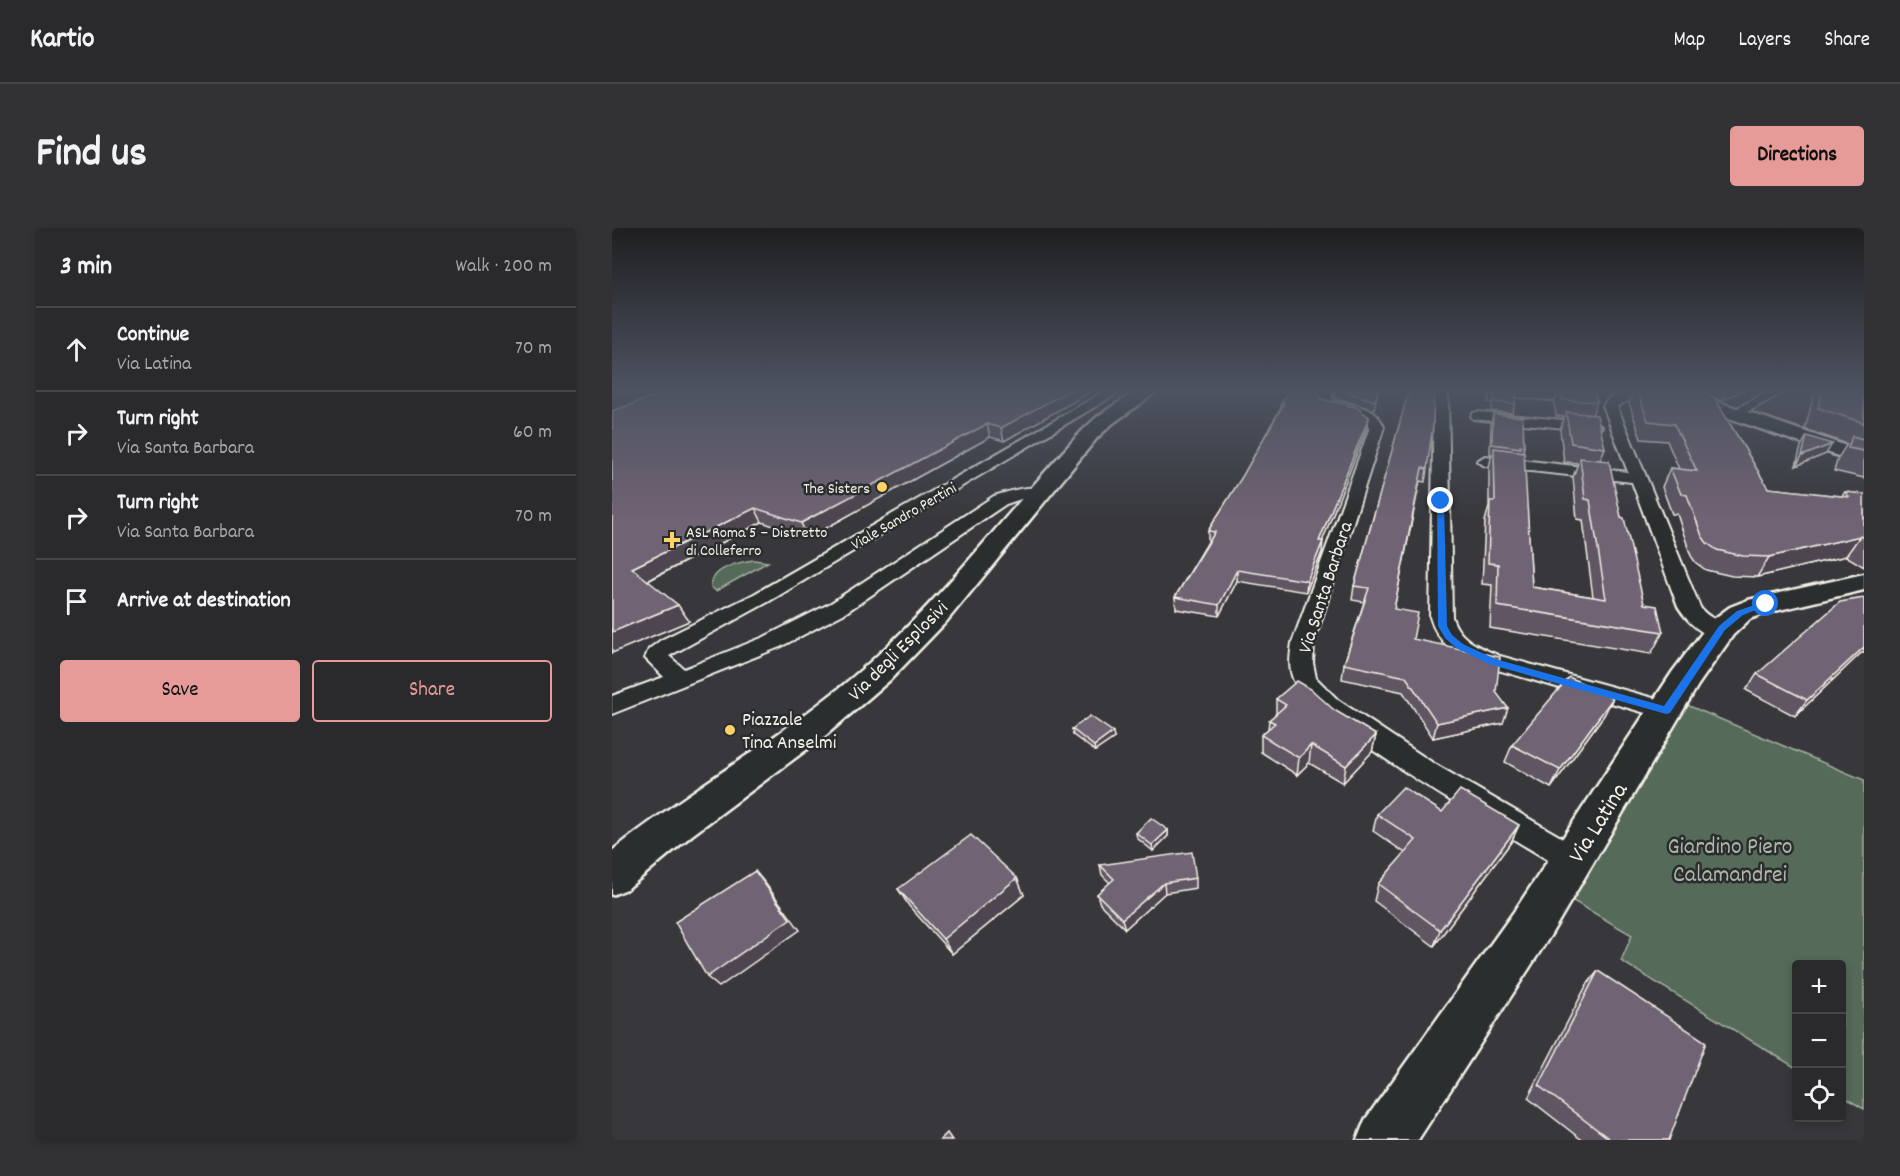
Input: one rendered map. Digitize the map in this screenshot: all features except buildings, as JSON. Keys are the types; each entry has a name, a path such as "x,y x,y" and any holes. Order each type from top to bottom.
{"main road":[{"name":"Via degli Esplosivi","path":"612,876 672,828 824,718 879,673 927,623 1092,433"},
{"path":"1787,433 1864,459"},
{"name":"Via Latina","path":"1384,1140 1574,860 1666,710 1719,631 1733,618 1758,606 1864,582"}],"street":[{"name":"Viale Sandro Pertini","path":"681,679 659,662 657,654 662,649 761,598 1044,433"},
{"name":"Via Santa Barbara","path":"1375,433 1303,643 1300,658 1303,676 1316,694 1396,753 1574,860"},
{"path":"1441,433 1441,617 1449,636 1459,646 1492,661 1666,710"},
{"path":"1620,433 1690,611 1702,623 1719,631"},
{"path":"1485,461 1638,478"},
{"name":"Viale Sandro Pertini","path":"612,705 772,642 838,608 1000,500 1019,494 1039,493"}],"shaded area":[{"path":"1807,433 1860,433 1864,452"}],"green space":[{"path":"754,560 768,562 716,591 711,587 716,575 727,567"},
{"name":"Giardino Piero Calamandrei","path":"1675,700 1864,780 1864,1109 1846,1098 1846,960 1792,960 1792,1066 1621,961 1632,935 1568,898"}],"place":[{"name":"The Sisters","path":"882,487"},
{"name":"ASL Roma 5 – Distretto di Colleferro","path":"672,540"},
{"name":"Piazzale Tina Anselmi","path":"730,730"}],"route":[{"path":"1441,501 1441,617 1443,626 1459,646 1492,661 1666,710 1722,628 1740,613 1766,604"}]}
